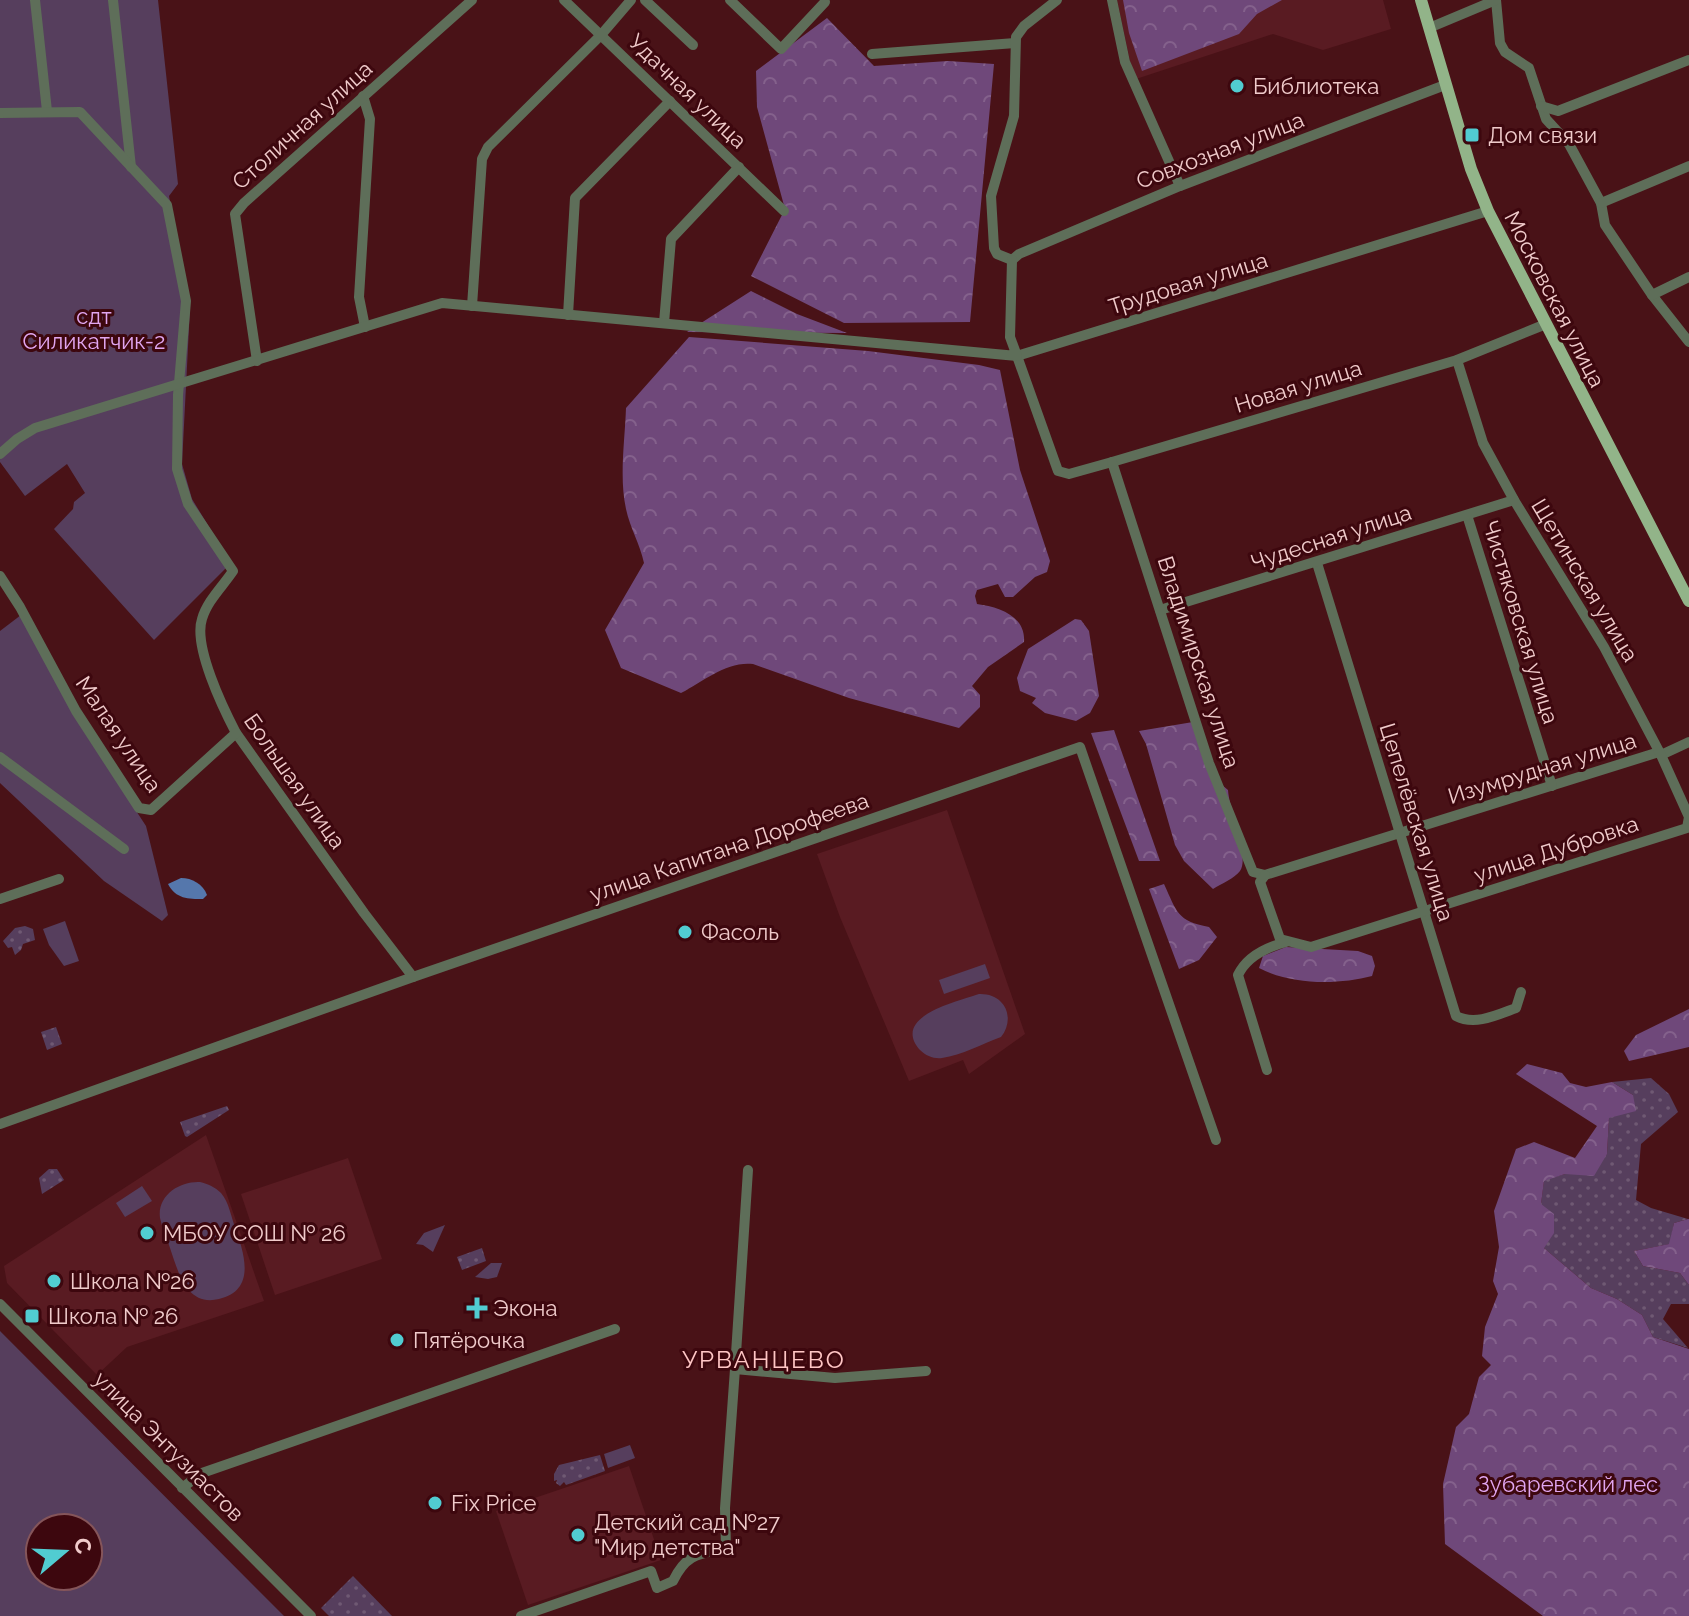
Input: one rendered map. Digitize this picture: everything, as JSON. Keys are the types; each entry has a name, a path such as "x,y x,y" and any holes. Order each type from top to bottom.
{"main road":[{"name":"Московская улица","path":"1421,0 1471,169 1488,211 1689,601"}],"street":[{"path":"35,0 47,111"},
{"path":"113,0 131,167"},
{"name":"Столичная улица","path":"257,361 235,214 472,0"},
{"name":"Удачная улица","path":"564,0 784,211"},
{"path":"472,306 482,159 488,147 601,35 631,0"},
{"path":"645,0 693,45"},
{"path":"730,0 781,49 825,2"},
{"path":"0,454 35,428 442,303 1017,356 1010,337 1012,260 997,254 994,248 990,202 1014,116 1015,43 1024,26 1057,0"},
{"path":"1112,0 1125,62 1180,186"},
{"path":"1429,28 1496,0 1500,43 1505,52 1529,68 1546,119 1569,144 1601,203 1605,225 1652,295 1689,342"},
{"path":"872,54 1015,43"},
{"path":"1541,106 1558,111 1689,60"},
{"name":"Совхозная улица","path":"1012,260 1019,254 1180,186 1445,85"},
{"path":"363,96 370,119 359,297 365,327"},
{"path":"568,315 575,198 670,101"},
{"path":"0,113 80,112 167,205 186,301 179,385"},
{"path":"1601,203 1689,166"},
{"path":"664,323 671,239 739,167"},
{"name":"Трудовая улица","path":"1017,356 1488,211"},
{"path":"1652,295 1689,277"},
{"name":"Новая улица","path":"1017,356 1058,471 1069,474 1457,360 1546,324"},
{"name":"Щетинская улица","path":"1457,360 1483,443 1514,500 1604,647 1689,817"},
{"name":"Большая улица","path":"179,385 177,469 188,504 233,571 206,608 200,637 226,715 413,977"},
{"name":"Владимирская улица","path":"1112,462 1209,763 1259,873"},
{"name":"Чудесная улица","path":"1160,610 1514,500"},
{"name":"Чистяковская улица","path":"1467,515 1552,786"},
{"name":"Цепелёвская улица","path":"1317,563 1456,1016 1465,1020 1482,1020 1516,1008 1521,992"},
{"name":"Малая улица","path":"0,576 76,711 139,808 151,810 236,733"},
{"name":"Изумрудная улица","path":"1259,873 1660,754 1689,742"},
{"name":"улица Капитана Дорофеева","path":"0,1124 413,977 1080,747 1216,1140"},
{"path":"0,757 124,849"},
{"name":"улица Дубровка","path":"1267,1070 1238,975 1243,965 1255,955 1288,941 1311,947 1423,913 1687,828 1689,817"},
{"path":"1259,873 1280,939 1288,941"},
{"path":"0,899 59,879"},
{"path":"521,1616 651,1571 657,1588 673,1581 679,1566 697,1554 726,1548 725,1508 748,1170"},
{"name":"улица Энтузиастов","path":"0,1304 311,1616"},
{"path":"182,1488 202,1473 615,1329"},
{"path":"735,1369 835,1378 926,1371"}],"shaded area":[{"path":"1117,0 1383,0 1391,29 1323,50 1273,34 1136,79"},
{"path":"947,810 1025,1034 969,1074 963,1060 909,1081 817,854"},
{"name":"МБОУ СОШ № 26","path":"206,1135 264,1301 127,1347 97,1375 7,1283 4,1266"},
{"path":"348,1158 382,1259 275,1295 241,1194"},
{"name":"Детский сад №27 \"Мир детства\"","path":"629,1466 661,1560 528,1605 496,1511"}],"green space":[{"name":"сдт Силикатчик-2","path":"0,0 158,0 178,184 169,196 190,308 182,464 192,499 231,563 154,640 54,529 73,509 74,502 85,493 67,464 25,496 0,462"},
{"path":"1123,0 1282,0 1257,14 1239,34 1142,71 1129,33"},
{"path":"827,18 874,66 948,61 994,64 970,322 844,323 751,276 785,209 757,107 756,71"},
{"path":"751,291 797,314 847,333 687,332"},
{"path":"689,337 868,351 1000,370 1020,470 1050,561 1047,572 1035,577 1013,597 1005,597 998,584 977,590 977,604 1002,610 1016,619 1021,626 1024,642 988,667 972,686 980,695 980,707 959,728 849,698 753,664 725,669 681,693 621,668 605,630 644,563 624,497 626,408"},
{"path":"21,615 77,720 146,826 168,915 162,921 104,881 0,783 0,631"},
{"path":"1075,619 1081,620 1089,631 1099,696 1090,713 1076,721 1045,713 1032,703 1036,698 1020,691 1017,678 1028,649"},
{"path":"1193,722 1204,760 1228,790 1242,855 1240,871 1213,889 1184,861 1175,845 1146,744 1139,731"},
{"path":"1114,730 1160,861 1139,861 1091,733"},
{"path":"1164,884 1179,914 1190,922 1209,927 1217,937 1199,960 1179,969 1149,889"},
{"path":"65,921 79,961 64,966 49,945 43,929"},
{"path":"25,926 33,929 35,940 23,944 15,955 12,947 8,948 3,941 15,928"},
{"path":"1286,947 1358,951 1372,956 1375,966 1372,976 1330,982 1285,978 1259,968 1263,956"},
{"path":"985,964 990,978 944,994 939,980"},
{"path":"979,994 996,998 1005,1008 1008,1022 1001,1037 942,1058 930,1057 920,1050 913,1038 914,1028 920,1019 944,1006"},
{"path":"1689,1009 1689,1047 1629,1061 1624,1051 1636,1035"},
{"path":"56,1027 62,1044 47,1050 41,1032"},
{"name":"Зубаревский лес","path":"1527,1064 1562,1073 1570,1083 1586,1087 1612,1082 1633,1095 1636,1111 1609,1118 1607,1154 1594,1176 1565,1174 1544,1181 1541,1204 1554,1214 1554,1233 1544,1248 1591,1288 1617,1299 1642,1315 1653,1337 1689,1349 1689,1616 1543,1616 1445,1544 1443,1484 1456,1427 1469,1414 1479,1377 1491,1365 1482,1356 1485,1327 1498,1294 1493,1281 1499,1247 1494,1211 1516,1149 1534,1142 1575,1158 1597,1126 1516,1074"},
{"path":"1651,1078 1669,1094 1678,1112 1641,1144 1636,1200 1688,1219 1674,1223 1670,1244 1634,1251 1643,1266 1680,1273 1689,1285 1689,1304 1671,1304 1663,1319 1688,1348 1653,1337 1642,1315 1617,1299 1591,1288 1544,1248 1541,1204 1544,1180 1565,1174 1607,1154 1609,1117 1633,1095 1612,1082"},
{"path":"227,1106 229,1110 185,1136 180,1122"},
{"path":"49,1169 57,1169 64,1180 42,1194 39,1178"},
{"path":"200,1182 214,1187 224,1197 244,1259 245,1269 239,1288 219,1299 199,1298 185,1285 160,1218 162,1203 171,1191 185,1184"},
{"path":"142,1186 152,1201 125,1217 116,1203"},
{"path":"1689,1219 1689,1285 1680,1273 1643,1266 1634,1251 1669,1244 1674,1223"},
{"path":"445,1225 433,1252 416,1244 424,1233"},
{"path":"482,1248 486,1261 462,1270 457,1257"},
{"path":"491,1263 502,1263 497,1277 475,1277"},
{"path":"0,1331 284,1616 0,1616"},
{"path":"630,1445 635,1458 608,1468 604,1454"},
{"path":"600,1455 605,1471 566,1485 564,1482 560,1486 557,1480 554,1481 559,1465"},
{"path":"353,1576 392,1616 329,1616 321,1608"}],"water":[{"path":"181,878 197,882 207,895 203,899 179,895 168,884"}],"place":[{"name":"Библиотека","path":"1237,86"},
{"name":"Дом связи","path":"1472,135"},
{"name":"Фасоль","path":"685,932"},
{"name":"МБОУ СОШ № 26","path":"147,1233"},
{"name":"Школа №26","path":"54,1281"},
{"name":"Экона","path":"477,1308"},
{"name":"Школа № 26","path":"32,1316"},
{"name":"Пятёрочка","path":"397,1340"},
{"name":"Fix Price","path":"435,1503"},
{"name":"Детский сад №27 \"Мир детства\"","path":"578,1535"}],"district":[{"name":"УРВАНЦЕВО","path":"764,1359"}]}
